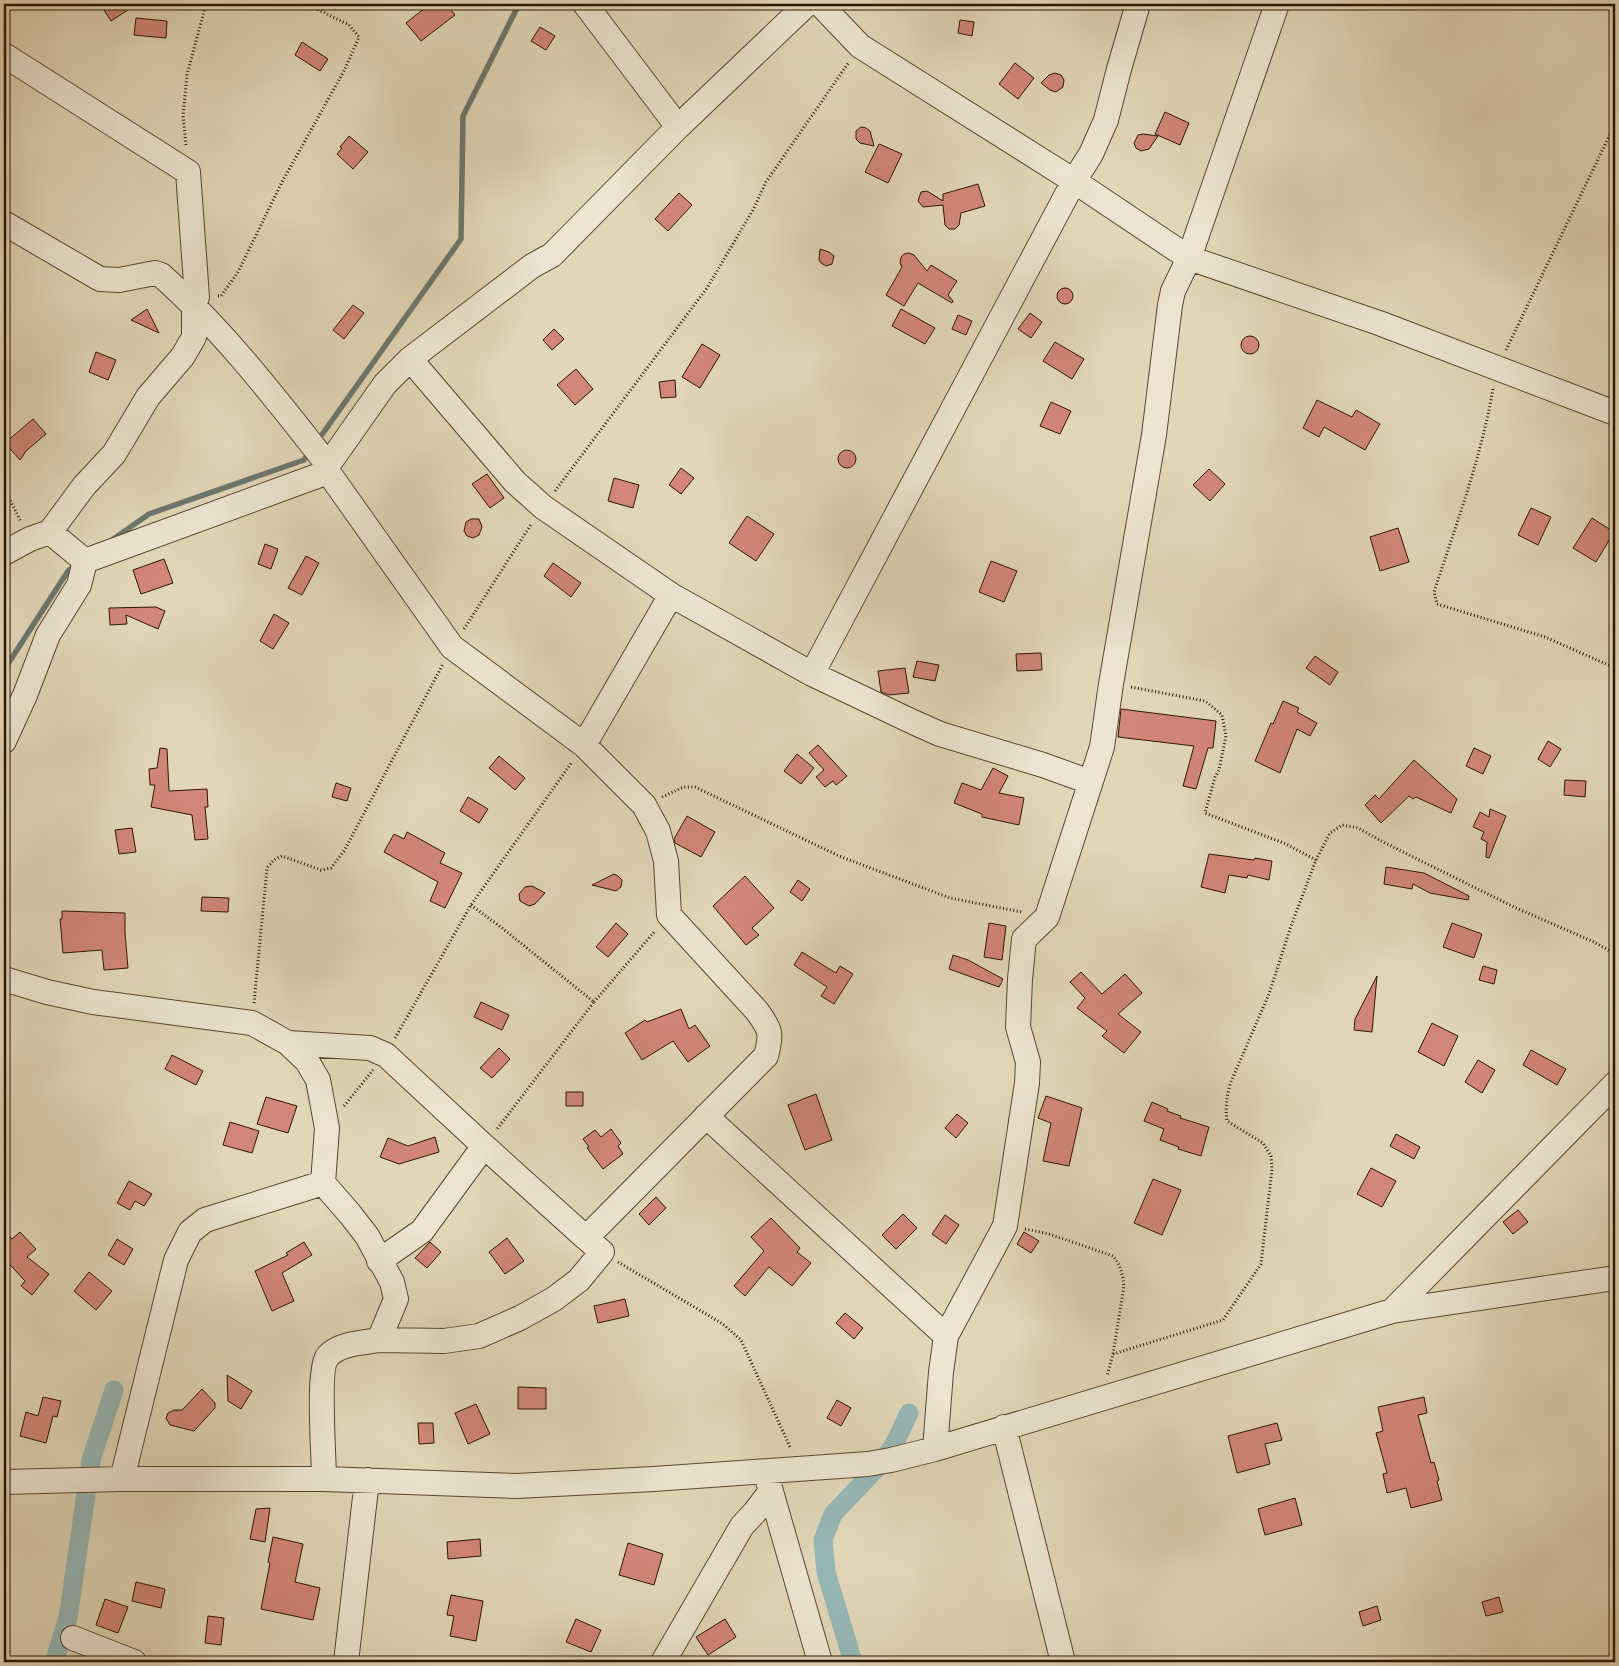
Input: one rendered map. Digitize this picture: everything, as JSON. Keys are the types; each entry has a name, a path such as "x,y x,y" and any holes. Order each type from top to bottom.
{"street":[{"path":"585,4 678,127"},
{"path":"4,554 58,544 328,468 385,384 410,359 532,266 552,255 678,127 807,4"},
{"path":"820,4 860,46 1074,181 1189,258 1379,323 1615,413"},
{"path":"812,674 1074,181 1091,154 1106,120 1138,4"},
{"path":"935,1449 946,1336 1005,1226 1027,1083 1028,1062 1018,1027 1024,939 1047,917 1102,747 1154,435 1170,304 1189,258 1277,4"},
{"path":"4,55 188,172 195,300 194,337 183,356 148,397 114,454 84,486 58,544"},
{"path":"4,223 100,279 119,280 155,273 162,275 195,300 283,408 328,468 452,647 584,745 644,805 658,831 666,861 669,915 757,1011 766,1024 771,1038 766,1056 706,1116 594,1245 579,1280 554,1299 520,1318 479,1336 444,1341 379,1340 338,1348 327,1357 322,1377 324,1479"},
{"path":"410,359 515,482 543,507 671,595 812,674 940,734 1043,765 1090,782"},
{"path":"4,742 48,635 79,585 58,544"},
{"path":"584,745 671,595"},
{"path":"4,979 46,992 93,1002 252,1023 288,1043 307,1061 318,1080 327,1128 323,1183 367,1236 392,1282 396,1299 379,1340"},
{"path":"288,1043 370,1048 386,1055 594,1245"},
{"path":"1392,1311 1615,1084"},
{"path":"706,1116 946,1336"},
{"path":"379,1261 422,1231 484,1146"},
{"path":"122,1479 176,1260 190,1232 205,1220 323,1183"},
{"path":"4,1482 122,1479 324,1479 516,1486 768,1481 800,1468 868,1464 935,1449 1392,1311 1615,1278"},
{"path":"1004,1427 1064,1662"},
{"path":"346,1662 367,1480"},
{"path":"663,1662 742,1526 755,1512 768,1481"},
{"path":"768,1481 820,1662"},
{"path":"73,1638 134,1662"}],"path":[{"path":"188,172 183,116 187,76 206,4"},
{"path":"195,300 221,296 238,272 281,184 345,70 359,36 349,25 308,4"},
{"path":"252,1023 267,868 274,860 282,856 321,870 331,868 344,851 452,647 543,507 707,288 753,210 766,182 860,46"},
{"path":"1615,124 1497,368 1489,414 1475,464 1434,592 1437,604 1545,637 1615,668"},
{"path":"4,488 58,544"},
{"path":"1111,684 1205,701 1222,715 1226,736 1219,770 1215,777 1205,813 1286,844 1316,860"},
{"path":"327,1128 386,1055 471,905 584,745"},
{"path":"644,805 684,787 695,787 839,856 950,898 1047,917"},
{"path":"1005,1226 1049,1234 1112,1256 1117,1261 1124,1286 1112,1354 1223,1320 1261,1264 1272,1170 1271,1156 1263,1143 1227,1121 1225,1111 1230,1084 1269,994 1291,926 1316,860 1330,833 1342,825 1358,828 1384,843 1497,898 1594,942 1615,954"},
{"path":"471,905 594,1002"},
{"path":"484,1146 594,1002 669,915"},
{"path":"594,1245 723,1324 741,1340 800,1468"}],"building":[{"path":"100,4 137,4 111,21"},
{"path":"430,4 446,4 455,15 421,41 406,23"},
{"path":"136,18 167,21 166,38 134,35"},
{"path":"960,20 974,22 972,36 958,33"},
{"path":"540,27 555,36 546,50 531,41"},
{"path":"302,42 328,59 320,71 295,55"},
{"path":"1015,63 1034,78 1018,99 999,84"},
{"path":"1055,73 1061,75 1064,80 1063,87 1056,92 1041,83 1049,75"},
{"path":"1165,112 1189,123 1180,145 1155,134"},
{"path":"861,127 870,131 874,146 860,143 856,139 856,131"},
{"path":"1138,135 1158,136 1149,149 1141,151 1136,148 1134,143"},
{"path":"349,136 368,152 353,169 337,154"},
{"path":"879,144 902,154 888,183 865,172"},
{"path":"978,184 985,206 961,213 959,225 955,229 949,229 945,225 943,205 923,207 918,201 921,192 927,191 943,201 943,194"},
{"path":"679,193 692,205 668,231 655,219"},
{"path":"820,249 834,256 832,264 826,266 821,263 819,260"},
{"path":"909,253 914,255 927,271 931,265 957,281 948,295 953,301 952,303 918,283 904,306 886,295 902,267 900,263 901,257"},
{"path":"1065,288 1071,290 1073,296 1071,302 1065,304 1059,302 1057,296 1059,290"},
{"path":"353,305 364,313 344,339 333,330"},
{"path":"147,309 159,333 131,320"},
{"path":"901,309 935,328 925,344 892,326"},
{"path":"1030,313 1042,322 1031,338 1018,329"},
{"path":"958,315 972,321 966,335 952,329"},
{"path":"554,329 564,339 552,350 543,340"},
{"path":"1250,336 1256,339 1259,345 1256,351 1250,354 1244,351 1241,345 1244,339"},
{"path":"1055,342 1084,359 1072,379 1043,361"},
{"path":"702,344 720,355 700,388 682,377"},
{"path":"96,352 116,360 108,380 89,372"},
{"path":"576,369 593,389 575,405 557,385"},
{"path":"675,380 676,397 661,398 659,382"},
{"path":"1317,400 1352,417 1356,410 1380,424 1365,450 1324,427 1319,437 1303,428"},
{"path":"1051,402 1071,411 1060,434 1040,426"},
{"path":"33,419 46,434 26,451 20,460 5,443"},
{"path":"847,450 853,453 856,459 853,465 847,468 841,465 838,459 841,453"},
{"path":"681,468 694,478 681,494 669,485"},
{"path":"1209,469 1225,484 1210,501 1193,485"},
{"path":"487,474 504,498 490,508 472,484"},
{"path":"614,478 639,485 633,508 608,501"},
{"path":"1531,508 1551,517 1538,545 1518,535"},
{"path":"747,516 774,534 756,561 729,543"},
{"path":"1592,518 1614,532 1596,562 1573,548"},
{"path":"471,519 479,519 482,527 479,535 473,538 467,536 464,531 466,522"},
{"path":"1398,528 1409,562 1380,571 1370,537"},
{"path":"265,544 278,549 271,569 258,564"},
{"path":"306,556 319,563 302,595 288,588"},
{"path":"164,559 173,583 141,594 133,570"},
{"path":"991,561 1017,571 1004,602 979,592"},
{"path":"553,563 581,583 571,597 544,576"},
{"path":"156,607 165,611 158,629 126,615 127,624 110,625 109,608"},
{"path":"274,614 289,623 273,649 260,641"},
{"path":"1041,653 1042,670 1017,671 1016,654"},
{"path":"1315,656 1338,672 1330,685 1306,668"},
{"path":"917,661 939,665 935,681 913,677"},
{"path":"905,668 909,693 889,695 881,692 878,671"},
{"path":"1283,701 1299,708 1297,712 1317,723 1310,736 1297,729 1280,773 1255,761 1271,723 1273,724"},
{"path":"1121,709 1216,721 1213,748 1208,748 1196,789 1183,786 1194,746 1118,737"},
{"path":"1548,741 1561,749 1550,767 1538,759"},
{"path":"818,745 847,776 836,785 833,781 825,787 816,777 824,770 809,753"},
{"path":"160,748 167,749 169,791 207,789 208,807 205,807 208,839 195,840 192,815 151,807 155,785 150,785 149,769 157,768"},
{"path":"1474,748 1491,756 1483,774 1466,766"},
{"path":"797,754 814,768 801,784 784,771"},
{"path":"499,756 525,778 515,790 489,768"},
{"path":"1414,760 1457,799 1451,813 1416,797 1413,799 1409,796 1381,823 1365,805 1375,795 1379,799"},
{"path":"993,768 1008,776 999,793 1024,798 1019,825 982,817 982,814 954,803 962,783 981,790"},
{"path":"1565,780 1586,781 1585,797 1564,795"},
{"path":"336,783 351,788 347,801 332,797"},
{"path":"468,797 488,809 479,823 460,811"},
{"path":"1490,809 1506,816 1489,858 1486,857 1487,842 1481,839 1484,832 1473,827 1480,812 1489,817"},
{"path":"687,816 715,832 701,857 675,843 674,839"},
{"path":"132,828 136,852 119,854 115,830"},
{"path":"407,832 445,853 440,863 462,873 445,908 430,901 438,882 384,852 394,834 404,839"},
{"path":"1209,854 1272,861 1269,880 1248,875 1247,878 1229,875 1225,893 1201,887"},
{"path":"1386,867 1424,873 1469,896 1468,900 1430,893 1413,884 1412,889 1384,884"},
{"path":"614,874 622,880 621,887 616,891 592,885"},
{"path":"745,876 774,908 752,928 759,935 746,945 713,906"},
{"path":"798,880 810,889 802,901 790,892"},
{"path":"532,886 545,893 535,904 529,906 520,901 519,894 525,887"},
{"path":"202,897 229,898 228,912 201,911"},
{"path":"62,911 125,913 128,968 104,970 102,950 63,953 60,919 62,919"},
{"path":"616,923 628,934 608,957 596,947"},
{"path":"989,923 1006,926 1002,960 984,957"},
{"path":"1452,923 1482,934 1474,958 1443,947"},
{"path":"802,952 836,973 840,966 853,974 834,1004 821,996 827,987 794,965"},
{"path":"953,955 968,960 1003,979 999,987 949,969"},
{"path":"1483,966 1497,970 1494,984 1479,980"},
{"path":"1081,972 1102,994 1125,974 1142,993 1118,1014 1141,1032 1124,1053 1102,1036 1107,1031 1077,1008 1085,998 1070,982"},
{"path":"1377,976 1372,1032 1354,1030 1355,1019"},
{"path":"481,1002 509,1015 502,1030 474,1017"},
{"path":"681,1009 689,1029 695,1025 710,1046 688,1062 673,1041 642,1060 625,1033 645,1020 647,1022"},
{"path":"1432,1023 1458,1036 1444,1066 1418,1052"},
{"path":"499,1048 510,1059 492,1078 480,1068"},
{"path":"1531,1050 1566,1069 1557,1085 1523,1065"},
{"path":"172,1055 203,1071 196,1085 165,1069"},
{"path":"1478,1060 1495,1070 1482,1093 1465,1082"},
{"path":"566,1092 583,1092 583,1106 566,1106"},
{"path":"816,1094 832,1140 805,1150 788,1105"},
{"path":"1046,1096 1082,1108 1069,1166 1043,1161 1051,1123 1038,1118"},
{"path":"266,1097 297,1106 288,1133 257,1124"},
{"path":"1152,1102 1168,1109 1167,1111 1181,1116 1180,1118 1209,1127 1201,1156 1178,1149 1179,1147 1160,1140 1164,1129 1144,1121"},
{"path":"957,1114 968,1123 956,1138 945,1128"},
{"path":"230,1122 259,1131 252,1153 223,1145"},
{"path":"611,1129 621,1143 618,1146 623,1154 603,1169 587,1148 589,1147 583,1139 595,1130 601,1137"},
{"path":"1396,1134 1420,1147 1414,1159 1390,1146"},
{"path":"435,1137 439,1152 399,1164 380,1157 388,1138 408,1146"},
{"path":"1371,1168 1396,1181 1382,1207 1357,1194"},
{"path":"1153,1179 1181,1190 1162,1235 1134,1223"},
{"path":"129,1181 152,1194 144,1206 135,1201 130,1210 117,1203"},
{"path":"656,1197 666,1208 649,1225 639,1214"},
{"path":"1518,1210 1528,1222 1513,1234 1503,1222"},
{"path":"903,1214 917,1228 896,1249 882,1235"},
{"path":"945,1215 959,1225 946,1244 932,1234"},
{"path":"771,1218 800,1248 797,1252 811,1263 792,1286 769,1267 745,1296 734,1286 764,1251 751,1237"},
{"path":"4,1230 12,1239 20,1232 36,1249 27,1257 49,1274 32,1295 21,1286 25,1281 4,1258"},
{"path":"1024,1232 1039,1241 1031,1253 1017,1244"},
{"path":"507,1238 524,1261 505,1274 489,1252"},
{"path":"117,1239 133,1249 124,1265 108,1255"},
{"path":"304,1242 312,1255 282,1273 294,1301 272,1311 255,1271 288,1255 286,1253"},
{"path":"430,1242 441,1252 427,1268 415,1258"},
{"path":"89,1272 112,1291 96,1310 74,1291"},
{"path":"625,1299 629,1316 598,1323 594,1306"},
{"path":"845,1313 863,1328 854,1339 836,1323"},
{"path":"227,1375 252,1391 241,1409 228,1401"},
{"path":"518,1387 546,1388 546,1409 518,1409"},
{"path":"202,1389 215,1403 215,1408 194,1431 170,1425 166,1418 168,1413 174,1410 182,1410"},
{"path":"43,1397 61,1401 57,1417 53,1416 46,1443 20,1436 26,1412 38,1416"},
{"path":"1424,1397 1427,1413 1418,1415 1431,1463 1434,1462 1442,1500 1411,1508 1406,1488 1387,1493 1383,1474 1387,1473 1376,1433 1383,1431 1378,1407"},
{"path":"837,1400 851,1408 841,1426 827,1418"},
{"path":"476,1404 490,1434 468,1444 455,1413"},
{"path":"418,1423 433,1423 434,1443 419,1444"},
{"path":"1277,1423 1282,1440 1265,1444 1270,1464 1237,1473 1228,1436"},
{"path":"1295,1498 1302,1525 1265,1535 1258,1509"},
{"path":"270,1508 265,1542 250,1539 256,1509"},
{"path":"273,1537 303,1544 295,1582 320,1588 313,1620 261,1609"},
{"path":"480,1539 481,1556 448,1559 447,1542"},
{"path":"628,1543 663,1554 654,1585 619,1575"},
{"path":"136,1582 165,1589 161,1608 132,1601"},
{"path":"451,1595 483,1601 476,1641 450,1636 454,1616 447,1615"},
{"path":"1499,1597 1503,1612 1486,1616 1482,1602"},
{"path":"105,1599 128,1607 118,1633 96,1625"},
{"path":"1377,1606 1381,1620 1363,1626 1359,1612"},
{"path":"208,1616 224,1618 221,1645 205,1643"},
{"path":"576,1619 601,1630 591,1652 566,1642"},
{"path":"725,1619 736,1637 708,1655 696,1637"}],"waterway":[{"path":"316,443 461,239 463,116 519,4"},
{"path":"112,540 149,514 304,460 309,452"},
{"path":"4,670 68,571 76,565"},
{"path":"54,1662 68,1618 91,1460 114,1390"},
{"path":"853,1662 826,1572 823,1540 833,1514 875,1470 894,1445 909,1413"}]}
